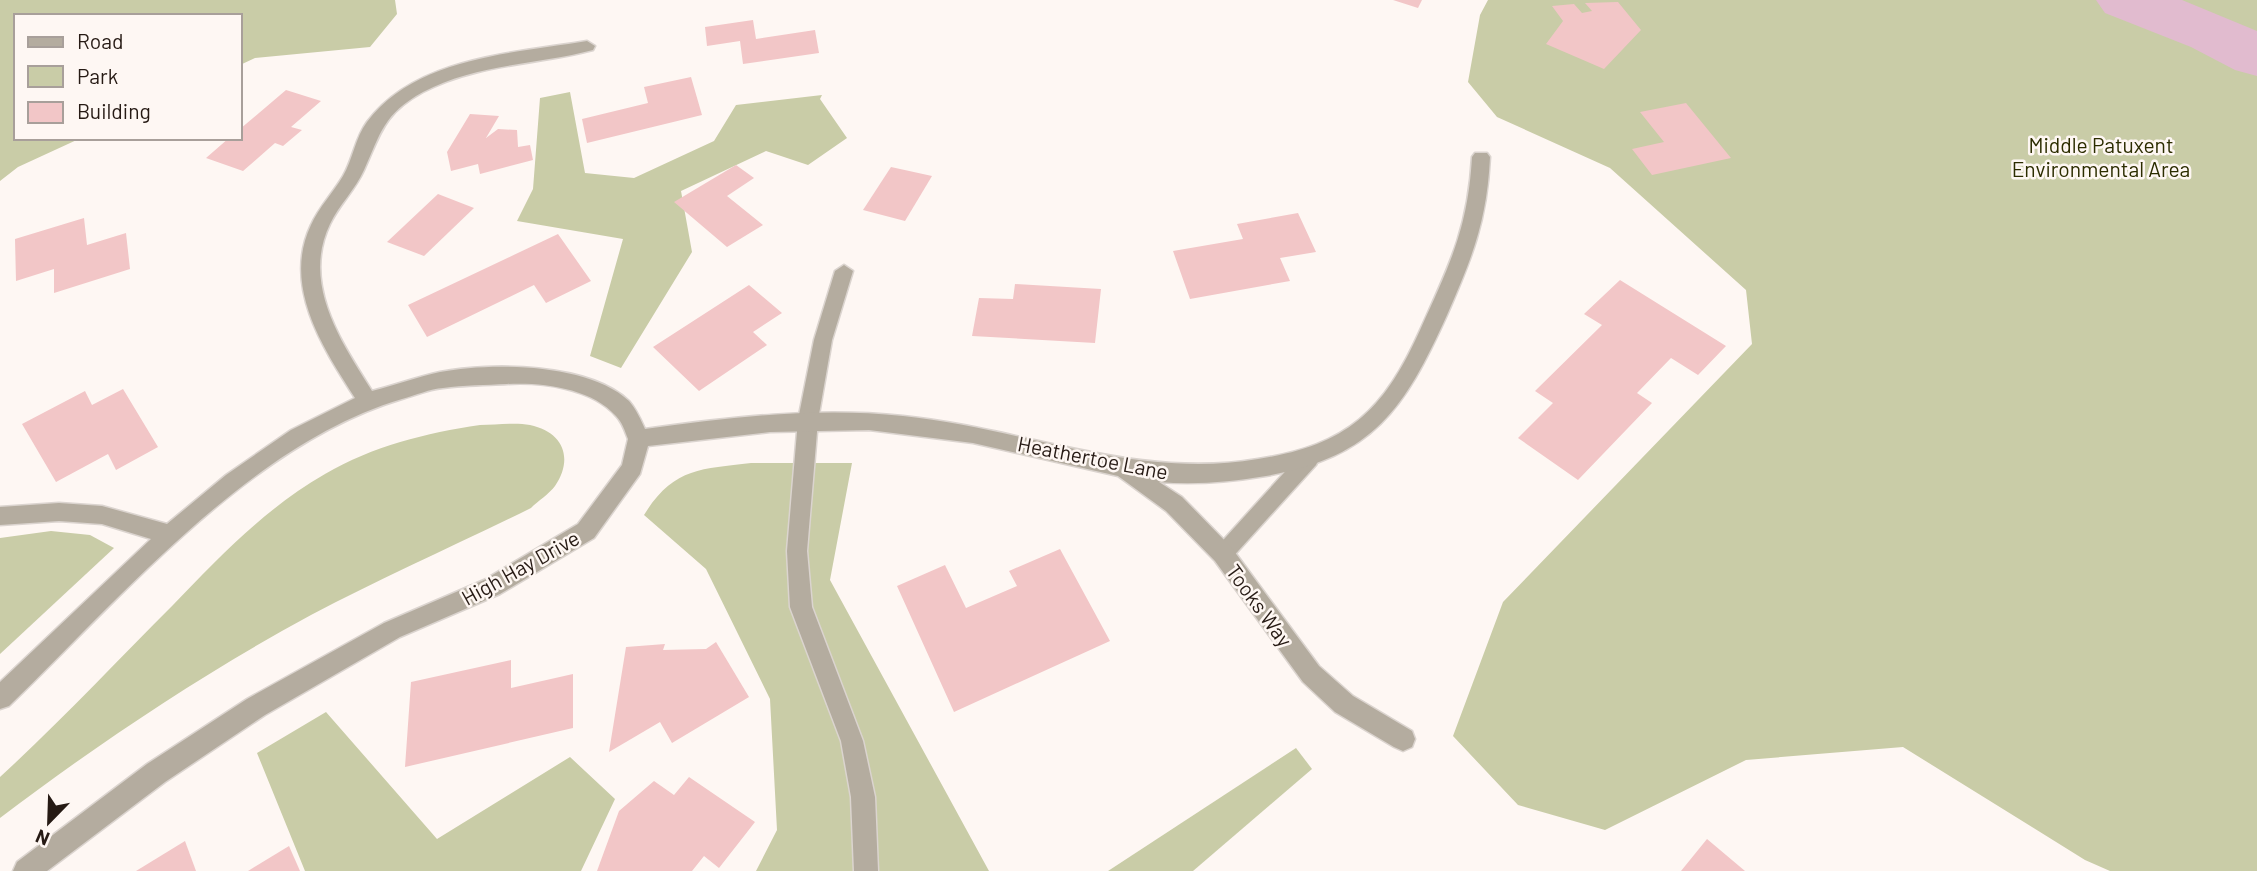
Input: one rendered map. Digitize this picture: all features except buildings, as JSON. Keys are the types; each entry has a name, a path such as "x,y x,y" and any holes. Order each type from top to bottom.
{"street":[{"path":"366,399 320,320 314,287 313,256 316,234 327,211 355,171 361,148 374,125 390,107 437,79 587,46"},
{"name":"Heathertoe Lane","path":"639,439 725,426 808,421 902,424 990,436 1121,467 1184,475 1244,471 1309,459 1351,438 1391,400 1416,360 1458,268 1476,213 1481,157"},
{"path":"0,698 172,535 246,469 301,432 366,399 457,378 499,374 549,377 590,390 621,407 639,439"},
{"name":"High Hay Drive","path":"26,871 156,773 256,707 392,630 492,587 586,531 632,468 639,439"},
{"name":"Tooks Way","path":"1121,467 1174,505 1223,554 1311,674 1344,704 1403,739"},
{"path":"0,516 60,512 102,515 172,535"}],"lane":[{"path":"844,271 822,340 808,421 797,551 801,607 852,741 863,797 866,871"},
{"path":"1223,554 1309,459"}],"green space":[{"path":"0,0 395,0 397,14 370,47 255,58 242,64 242,14 14,14 14,140 77,140 18,167 0,181"},
{"name":"Middle Patuxent Environmental Area","path":"1488,0 2257,0 2257,871 2110,871 2085,860 1903,747 1746,760 1605,830 1518,805 1453,736 1503,602 1752,344 1746,290 1610,168 1497,117 1468,82 1480,15"},
{"path":"570,92 585,173 634,178 714,141 736,105 822,95 820,99 847,138 808,165 766,151 681,191 692,252 621,368 590,356 623,239 517,221 533,189 540,98"},
{"path":"524,424 541,428 551,434 562,448 564,456 561,476 553,489 531,508 338,601 230,661 113,736 0,818 0,777 263,517 303,487 343,464 381,448 440,432 480,425"},
{"path":"751,463 852,463 830,580 989,871 756,871 777,830 770,699 706,569 644,515 677,479 702,470"},
{"path":"51,531 90,535 114,548 0,654 0,538"},
{"path":"326,712 437,839 570,757 615,799 581,871 305,871 257,753"},
{"path":"1296,748 1312,769 1193,871 1108,871"}],"waterway":[{"path":"2126,0 2213,33 2257,56"}]}
